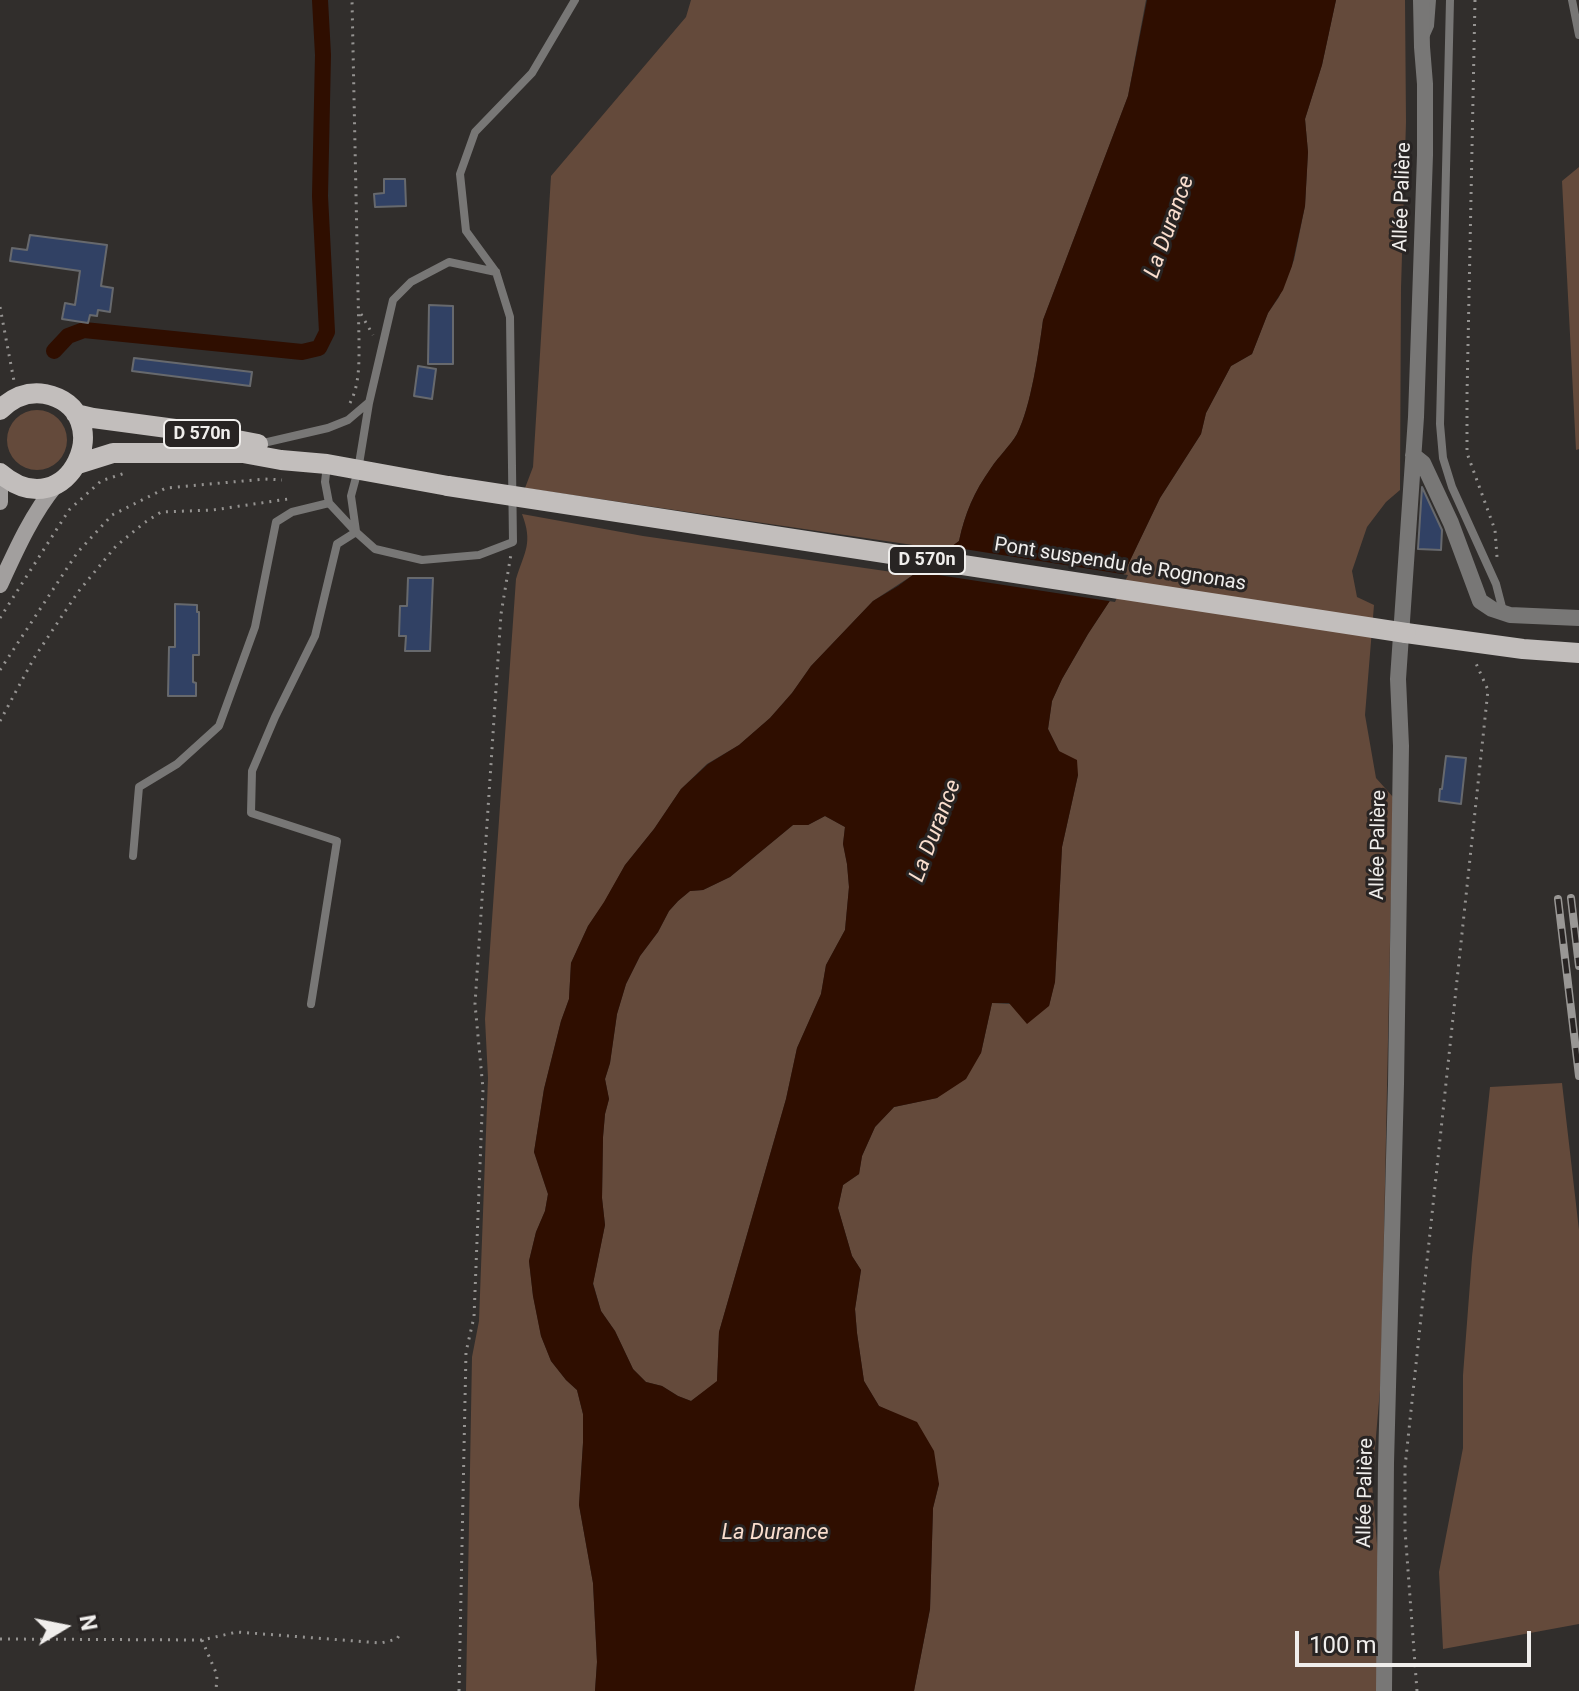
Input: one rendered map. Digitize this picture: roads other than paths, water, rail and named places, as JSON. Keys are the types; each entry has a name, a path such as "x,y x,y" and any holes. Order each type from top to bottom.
{"main road":[{"path":"0,585 44,499 78,464 84,439 76,414 52,396 23,394 7,402"},
{"name":"D 570n","path":"76,414 257,444 358,470"},
{"name":"D 570n","path":"78,464 113,453 243,453 327,464"},
{"name":"Pont suspendu de Rognonas","path":"358,470 1406,633 1523,649 1579,653"},
{"path":"0,473 12,483 26,488 41,489 56,485"},
{"path":"0,473 0,502"}],"street":[{"name":"Allée Palière","path":"1384,1691 1401,746 1398,679 1413,455 1425,155 1421,0"},
{"path":"1413,455 1423,463 1451,523 1480,601 1510,615 1579,618"}],"lane":[{"path":"327,464 325,482 329,503 375,549 422,560 479,555 513,542 510,317 496,272 466,231 460,174 475,132 532,73 575,0"},
{"path":"1422,47 1430,26 1432,0"},
{"path":"1450,0 1440,424 1443,458 1452,487 1496,584 1503,612"},
{"path":"1572,0 1579,35"},
{"path":"356,532 351,496 393,300 411,282 449,262 496,272"},
{"path":"257,444 328,428 348,420 369,403"},
{"path":"133,856 139,787 177,764 219,726 255,627 276,522 292,512 329,503"},
{"path":"311,1004 337,841 251,813 252,771 315,636 337,544 356,532"}],"water":[{"name":"La Durance","path":"1147,0 1336,0 1322,65 1305,119 1308,152 1305,206 1292,266 1283,290 1268,313 1252,354 1231,366 1206,413 1201,434 1160,498 1113,596 1088,634 1052,701 1048,729 1059,751 1077,760 1078,775 1062,847 1055,982 1049,1006 1027,1024 1009,1003 992,1003 981,1053 966,1079 937,1098 894,1107 875,1127 862,1156 859,1174 843,1185 838,1208 852,1256 861,1270 855,1309 864,1381 879,1406 917,1422 934,1451 939,1484 933,1508 930,1609 914,1691 595,1691 597,1662 593,1583 579,1505 583,1414 577,1390 551,1361 541,1336 529,1261 548,1194 534,1152 544,1089 569,999 571,963 588,926 625,865 681,789 708,764 739,745 770,718 811,666 873,601 959,541 975,494 1022,423 1034,378 1043,320 1128,96","holes":["825,816 845,827 843,844 849,887 845,930 826,965 821,994 797,1048 786,1099 719,1332 717,1381 691,1401 662,1386 646,1382 633,1369 615,1331 601,1311 593,1284 605,1225 603,1137 609,1099 605,1079 617,1014 626,984 640,956 669,911 690,891 703,890 730,877 793,825 808,825"]}],"waterway":[{"path":"54,351 68,336 84,330 302,352 319,348 327,332 320,196 323,55 320,0"}],"railway":[{"path":"1571,898 1579,966"},
{"path":"1558,899 1579,1076"}]}
